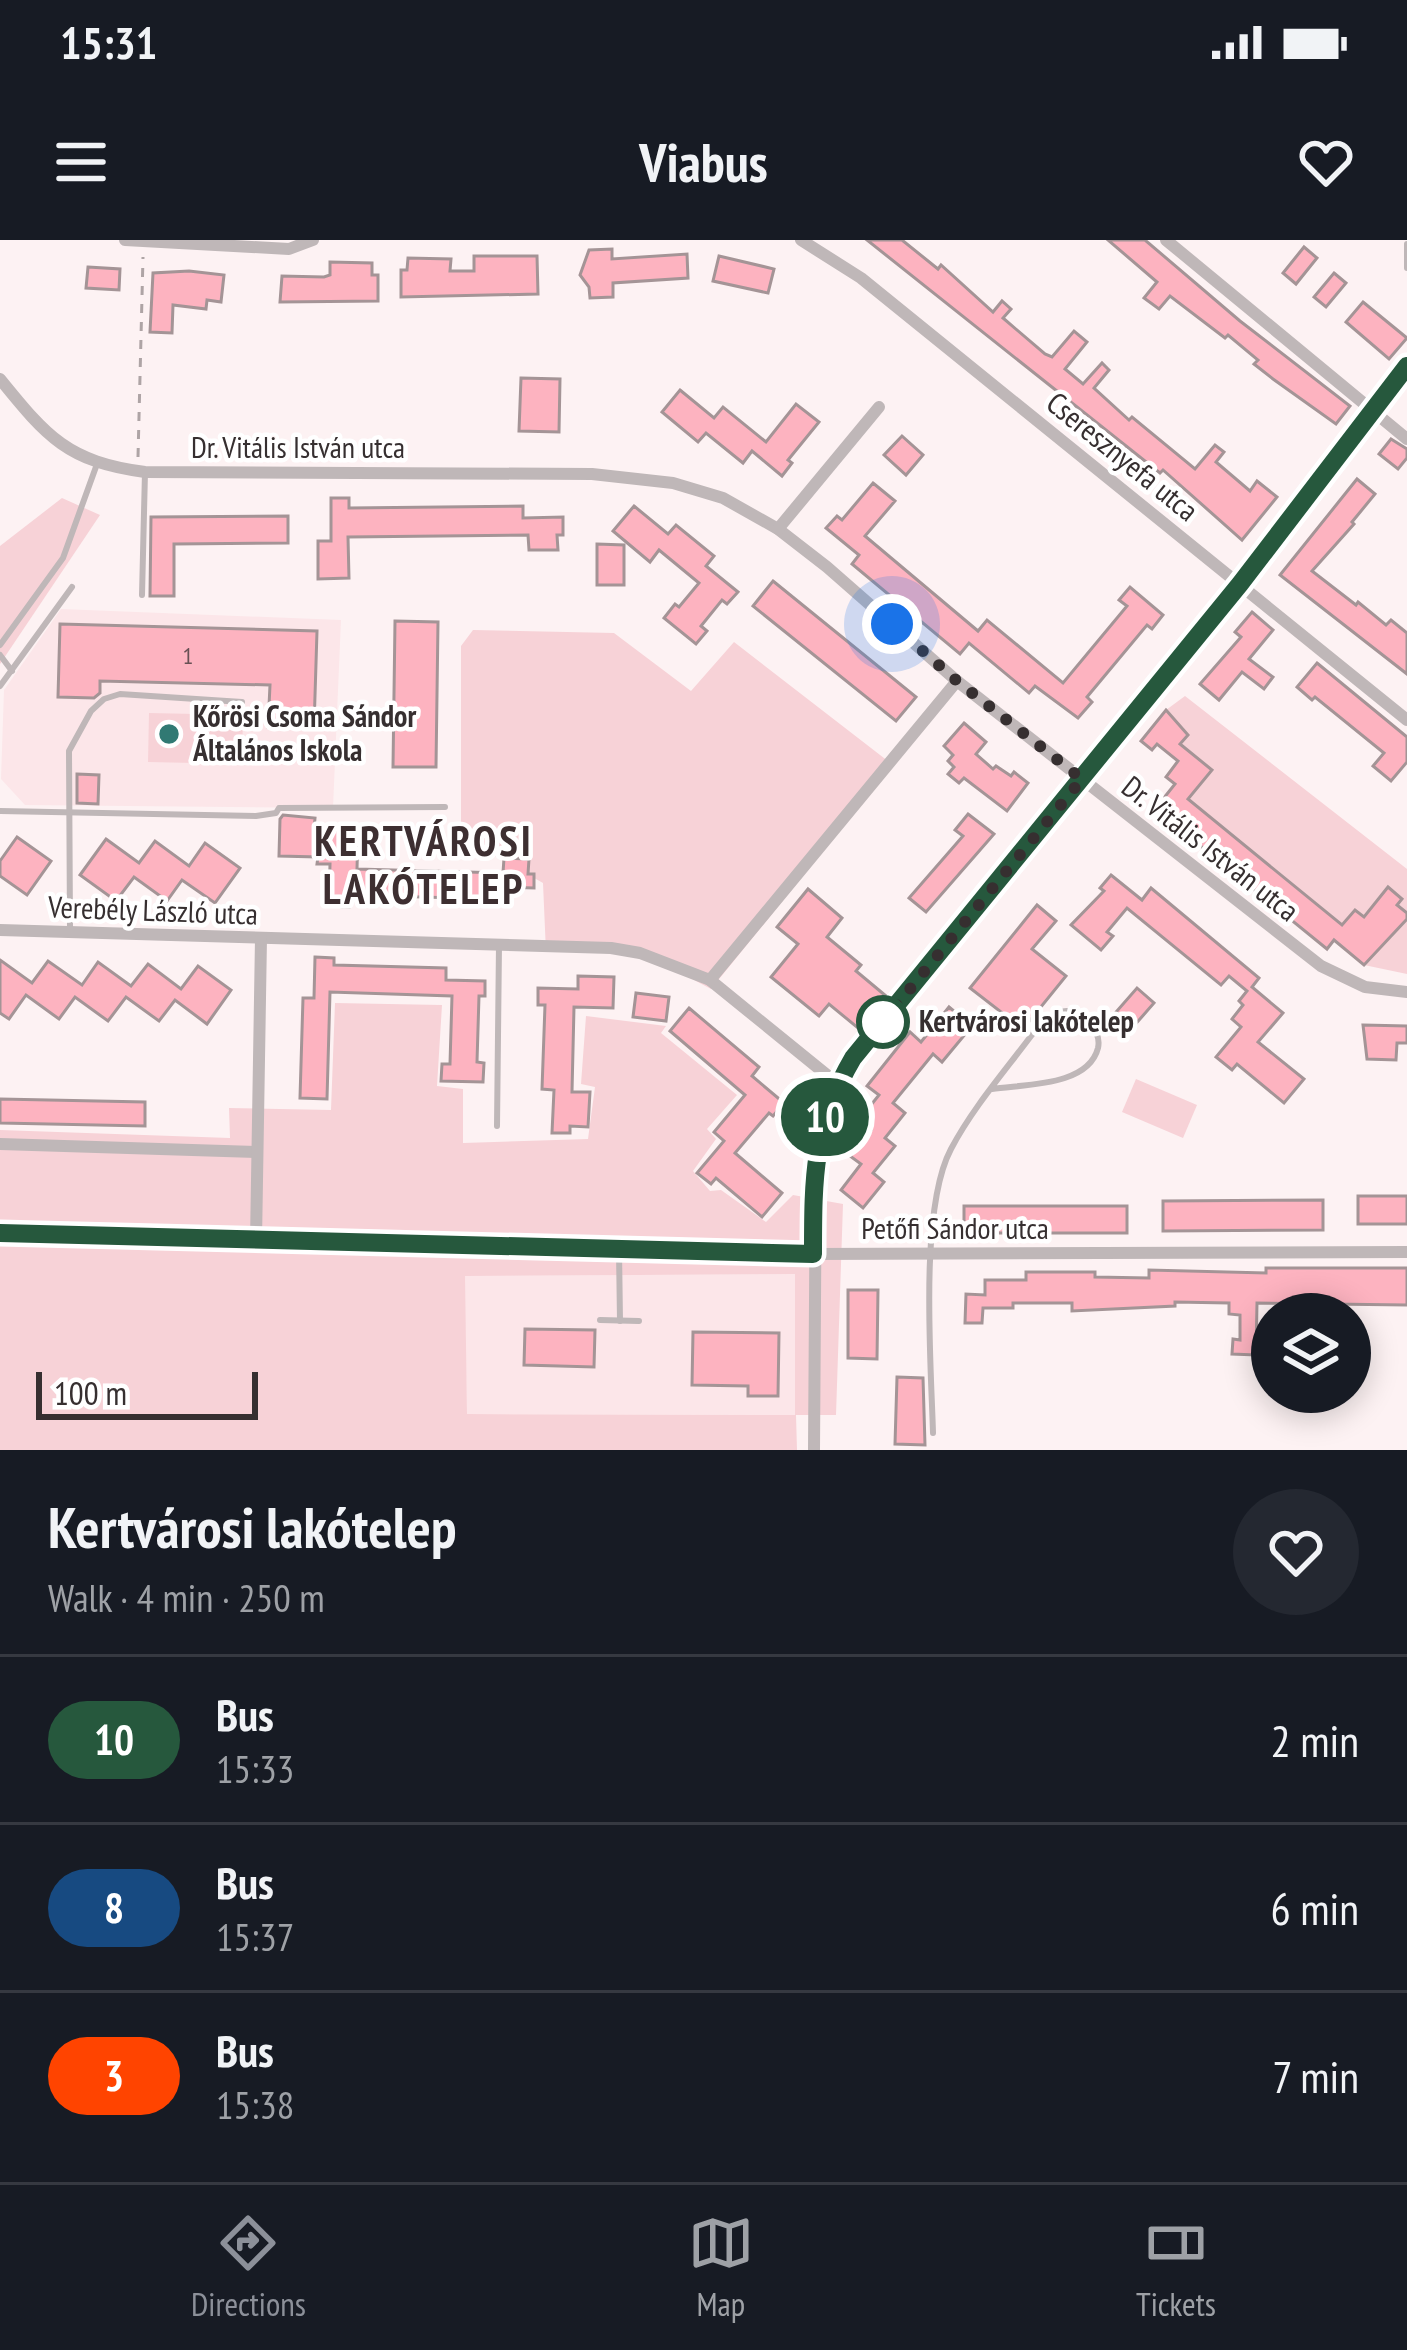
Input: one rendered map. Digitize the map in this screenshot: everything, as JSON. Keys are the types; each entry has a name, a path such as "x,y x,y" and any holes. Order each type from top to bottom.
{"street":[{"path":"125,240 289,248 313,240"},
{"name":"Cseresznyefa utca","path":"801,240 861,278 1407,720"},
{"path":"1166,240 1407,439"},
{"path":"814,1450 816,1154 838,1084 853,1058 1240,584 1407,366"},
{"path":"0,379 47,436 97,464"},
{"path":"778,529 879,406"},
{"name":"Dr. Vitális István utca","path":"97,464 141,471 592,474 700,490 778,529 957,681 1322,966 1365,987 1407,992"},
{"path":"710,980 957,681"},
{"name":"Verebély László utca","path":"0,931 640,953 710,980 838,1084"},
{"path":"256,1241 261,938"},
{"path":"0,1144 257,1152"},
{"name":"Petőfi Sándor utca","path":"0,1234 813,1254 1407,1252"}],"lane":[{"path":"1407,244 1407,268"},
{"path":"0,645 63,558 97,464"},
{"path":"141,471 142,595"},
{"path":"0,686 72,586"},
{"path":"0,655 12,671"},
{"path":"70,933 71,743 91,711 104,699 120,694 242,701"},
{"path":"0,812 256,816 276,813 279,808 445,807"},
{"path":"497,1126 499,945"},
{"path":"933,1432 933,1252 940,1174 951,1149 992,1089 1044,1018 1057,1010 1070,1011 1087,1020 1098,1035 1090,1063 1077,1073 992,1089"},
{"path":"619,1250 620,1321"},
{"path":"600,1320 639,1321"}],"path":[{"path":"141,471 143,241"}],"shaded area":[{"path":"62,498 100,515 0,664 0,546"},
{"name":"Kőrösi Csoma Sándor Általános Iskola","path":"61,609 341,620 333,808 25,805 1,779 4,690"},
{"path":"473,630 614,633 691,691 734,642 893,765 711,989 632,956 546,952 543,883 461,837 461,646"},
{"path":"1185,696 1407,869 1407,912 1397,905 1402,898 1388,888 1364,917 1354,910 1342,925 1183,796 1212,770 1180,744 1187,735 1166,710"},
{"path":"149,713 243,715 242,764 148,762"},
{"path":"1407,919 1407,974 1364,965 1379,929 1391,938"},
{"path":"335,1003 442,1005 437,1086 463,1089 463,1143 588,1139 595,1087 581,1084 586,1016 666,1026 661,1033 737,1095 707,1129 716,1139 693,1171 710,1191 721,1190 766,1222 793,1195 843,1204 836,1415 796,1415 797,1450 0,1450 0,1130 230,1138 229,1108 331,1110","holes":["795,1274 795,1415 467,1414 465,1276"]},
{"path":"1136,1079 1197,1105 1183,1138 1122,1112"},
{"path":"796,1274 796,1415 467,1414 464,1276"}],"building":[{"path":"867,240 902,240 938,269 941,265 993,312 1002,301 1011,309 1003,318 1045,354 1052,357 1074,331 1087,342 1065,369 1083,384 1102,363 1109,370 1094,388 1129,420 1132,417 1195,469 1215,445 1224,452 1216,462 1250,491 1257,481 1277,497 1242,540 1163,470 1160,473"},
{"path":"1108,240 1145,240 1350,406 1336,424 1254,364 1258,360 1228,335 1225,338 1170,296 1159,309 1144,298 1157,282"},
{"path":"1304,247 1317,258 1296,284 1283,273"},
{"path":"612,249 612,259 687,254 688,278 613,283 613,297 590,298 580,275 589,250"},
{"path":"474,256 537,256 538,294 401,297 401,270 407,270 408,258 451,259 450,271 474,271"},
{"path":"719,256 774,269 768,293 713,281"},
{"path":"330,262 372,263 372,275 378,275 378,301 280,302 282,276 324,277 330,275"},
{"path":"88,267 120,269 119,290 86,288"},
{"path":"153,273 224,275 221,302 207,300 206,309 173,305 172,333 150,332"},
{"path":"1334,273 1346,283 1326,307 1314,297"},
{"path":"1363,302 1407,338 1389,359 1346,322"},
{"path":"521,378 560,379 559,432 519,431"},
{"path":"680,390 714,418 723,407 766,442 796,404 819,422 788,460 792,463 782,476 752,451 743,463 706,433 698,442 662,412"},
{"path":"902,436 923,455 906,475 884,455"},
{"path":"1391,439 1407,449 1407,458 1398,469 1379,454"},
{"path":"1357,479 1375,494 1312,571 1386,625 1391,620 1407,633 1407,674 1280,575"},
{"path":"873,483 895,501 865,536 978,631 987,620 1063,683 1127,606 1119,600 1130,587 1163,615 1152,629 1147,625 1087,697 1092,702 1078,718 1035,686 1029,693 969,643 960,654 852,564 859,555 826,528 837,516 842,520"},
{"path":"331,498 349,498 349,508 523,506 523,518 563,517 563,535 557,535 558,550 529,550 528,535 348,537 349,578 318,579 318,541 331,541"},
{"path":"634,506 668,534 676,525 714,556 706,566 738,592 727,604 722,600 701,626 707,631 696,644 664,618 699,583 659,550 650,562 613,531"},
{"path":"288,516 288,543 174,544 174,596 150,596 151,517"},
{"path":"597,544 624,545 624,585 597,585"},
{"path":"773,581 916,697 896,721 753,606"},
{"path":"1252,612 1273,630 1249,659 1273,677 1264,689 1242,672 1219,700 1200,684 1241,637 1235,632"},
{"path":"395,621 438,622 436,767 393,767"},
{"path":"60,624 317,631 314,728 268,727 270,685 100,681 100,693 94,698 58,697"},
{"path":"1317,663 1407,737 1407,762 1391,781 1373,766 1384,753 1297,687"},
{"path":"1166,710 1188,735 1180,744 1212,770 1188,799 1342,925 1355,910 1364,917 1388,887 1402,899 1397,905 1407,919 1364,965 1334,940 1327,949 1155,809 1175,784 1166,777 1178,761 1157,744 1152,750 1141,741"},
{"path":"964,723 986,742 976,754 993,769 996,766 1011,776 1014,772 1028,783 1007,811 964,778 959,783 948,774 954,767 948,761 953,755 944,746"},
{"path":"77,774 99,775 98,804 77,803"},
{"path":"968,814 994,834 926,912 909,898 963,836 955,830"},
{"path":"283,815 315,818 314,830 358,831 357,869 503,873 504,858 529,859 534,888 493,887 493,899 350,895 349,907 329,906 330,864 317,864 318,857 279,856"},
{"path":"17,837 51,861 27,895 0,876 0,861"},
{"path":"106,839 139,863 155,841 189,866 205,843 240,868 215,903 182,880 167,901 134,877 116,901 80,875"},
{"path":"1111,875 1142,900 1151,888 1259,978 1252,987 1283,1013 1258,1042 1304,1079 1284,1103 1237,1064 1232,1070 1216,1057 1241,1027 1232,1019 1247,991 1229,976 1221,985 1127,908 1107,932 1113,936 1101,950 1071,925 1104,891 1100,888"},
{"path":"808,889 842,918 827,937 861,965 856,971 886,996 858,1028 829,1004 819,1016 771,977 798,944 777,927"},
{"path":"1037,905 1056,921 1032,949 1066,976 1023,1029 970,988"},
{"path":"315,957 334,958 334,965 446,968 446,980 485,981 485,996 479,996 477,1062 484,1063 483,1082 441,1081 442,1064 450,1064 452,996 330,992 327,1099 300,1098 303,998 314,998"},
{"path":"0,960 32,983 48,961 82,985 98,962 131,986 148,964 181,989 198,966 231,990 207,1024 175,1000 159,1021 126,997 108,1021 75,997 59,1019 26,995 9,1019 0,1013"},
{"path":"578,976 614,977 613,1008 574,1007 572,1092 590,1092 588,1127 570,1126 570,1133 552,1133 554,1090 542,1089 545,1005 538,1005 538,988 578,989"},
{"path":"1137,988 1154,1003 1133,1027 1116,1012"},
{"path":"636,993 669,997 666,1021 633,1017"},
{"path":"949,1007 972,1026 942,1062 933,1054 893,1103 905,1113 885,1138 895,1146 873,1173 884,1182 863,1208 841,1190 861,1164 850,1156 871,1130 859,1120 879,1095 867,1086 910,1032 921,1042"},
{"path":"689,1008 759,1067 752,1076 784,1103 773,1116 769,1113 735,1153 782,1193 762,1217 716,1178 711,1184 697,1173 724,1141 714,1132 745,1095 670,1031"},
{"path":"1363,1025 1407,1026 1407,1043 1397,1043 1396,1060 1367,1059"},
{"path":"0,1099 145,1102 145,1126 0,1123"},
{"path":"1358,1196 1407,1196 1407,1224 1358,1224"},
{"path":"1323,1200 1323,1230 1163,1231 1163,1201"},
{"path":"964,1206 1127,1206 1127,1233 964,1233"},
{"path":"1266,1268 1407,1268 1407,1305 1371,1305 1371,1293 1251,1293 1251,1355 1232,1354 1233,1339 1240,1340 1240,1315 1229,1314 1229,1303 1175,1302 1175,1306 1072,1311 1072,1303 1013,1303 1013,1308 983,1308 982,1323 965,1323 966,1294 985,1295 985,1280 1026,1280 1026,1272 1149,1278 1149,1270 1266,1273"},
{"path":"848,1290 878,1290 877,1359 848,1358"},
{"path":"525,1329 595,1330 594,1367 524,1365"},
{"path":"693,1332 779,1333 778,1396 748,1396 748,1386 692,1385"},
{"path":"897,1377 923,1378 925,1445 895,1444"}],"bus line":[{"name":"10","path":"0,1233 813,1254 821,1126 853,1058 1240,584 1407,366"}],"place":[{"name":"Kőrösi Csoma Sándor Általános Iskola","path":"169,734"},
{"name":"Kertvárosi lakótelep","path":"883,1022"}],"district":[{"name":"KERTVÁROSI LAKÓTELEP","path":"424,865"}],"route":[{"path":"883,1022 1082,779 892,624"}]}
